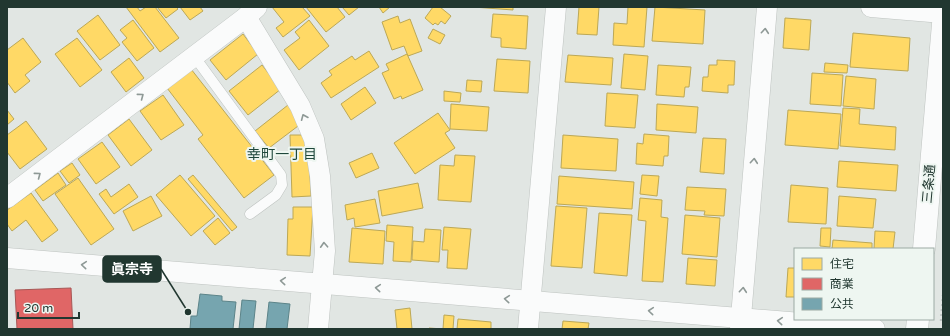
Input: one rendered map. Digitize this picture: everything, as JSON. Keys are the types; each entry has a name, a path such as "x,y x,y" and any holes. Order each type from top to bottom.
{"street":[{"path":"528,329 556,7"},
{"path":"740,324 768,7"},
{"path":"871,7 943,13"},
{"path":"7,198 252,12 300,106 314,139 320,176 324,243 318,329"},
{"name":"三条通","path":"924,248 943,24"},
{"path":"7,258 531,301 740,324 875,329"}],"lane":[{"path":"194,56 281,175 282,185 276,195 250,214"}],"path":[{"path":"941,322 943,295"}],"building: 住宅":[{"path":"126,7 137,7 140,11 146,7 155,7 179,38 160,52"},
{"path":"157,7 176,7 178,9 166,18"},
{"path":"180,7 200,7 203,11 190,20"},
{"path":"272,7 302,7 310,16 283,37 276,28 284,22"},
{"path":"306,7 337,7 345,17 326,32"},
{"path":"342,7 359,7 349,15"},
{"path":"379,7 390,7 383,13"},
{"path":"433,7 440,7 451,16 445,24 441,21 438,25 435,23 433,25 425,18"},
{"path":"473,7 513,7 513,10"},
{"path":"579,7 599,7 597,35 577,34"},
{"path":"628,7 647,7 644,47 613,45 614,23 627,24"},
{"path":"655,7 705,10 703,44 652,41"},
{"path":"493,14 528,16 526,49 501,47 501,38 491,37"},
{"path":"98,15 120,45 100,60 77,31"},
{"path":"398,16 400,23 410,19 422,51 408,56 404,46 392,50 382,22"},
{"path":"785,18 811,20 809,50 783,48"},
{"path":"133,20 154,48 137,61 122,42 127,38 120,30"},
{"path":"309,20 329,46 299,70 284,50 300,38 295,32"},
{"path":"433,29 445,35 440,44 428,38"},
{"path":"853,33 910,38 908,71 850,67"},
{"path":"243,34 258,54 226,80 210,60"},
{"path":"23,38 41,62 25,75 30,81 15,93 7,82 7,50"},
{"path":"77,38 102,70 80,87 55,54"},
{"path":"369,51 379,67 331,98 321,83 332,75 329,71 352,56 355,60"},
{"path":"407,54 423,90 402,99 401,96 394,99 382,73 389,70 386,64"},
{"path":"624,54 648,56 645,90 621,88"},
{"path":"568,55 613,58 611,85 565,82"},
{"path":"129,58 144,78 126,92 111,72"},
{"path":"497,59 530,61 528,93 494,91"},
{"path":"717,60 735,61 734,85 728,85 728,93 702,91 703,77 708,77 709,65 717,65"},
{"path":"825,63 848,65 847,73 824,72"},
{"path":"262,65 281,89 248,115 229,91"},
{"path":"658,65 691,67 689,87 685,87 684,97 656,95"},
{"path":"191,69 274,175 244,198 198,139 203,135 167,88"},
{"path":"812,73 843,75 841,106 810,104"},
{"path":"846,76 876,79 874,109 843,106"},
{"path":"467,80 482,81 481,92 466,91"},
{"path":"365,87 376,103 351,120 341,104"},
{"path":"444,91 461,93 460,102 444,101"},
{"path":"607,93 638,95 635,128 605,126"},
{"path":"163,95 184,125 161,140 140,111"},
{"path":"451,104 489,107 487,131 450,129"},
{"path":"657,104 698,107 696,133 656,130"},
{"path":"288,105 302,123 269,148 255,131"},
{"path":"843,108 860,109 859,124 896,127 895,150 840,146"},
{"path":"7,110 14,119 7,125"},
{"path":"788,110 841,114 838,149 785,145"},
{"path":"438,113 450,130 445,133 455,148 415,174 394,143"},
{"path":"129,119 152,150 131,166 108,135"},
{"path":"26,121 47,149 20,169 7,152 7,135"},
{"path":"644,134 669,136 668,156 664,156 663,166 636,164 637,143 643,144"},
{"path":"290,135 308,135 311,196 292,197"},
{"path":"563,135 618,139 616,171 561,168"},
{"path":"703,138 726,139 724,174 700,172"},
{"path":"102,142 120,167 96,184 78,159"},
{"path":"372,153 379,168 356,178 349,163"},
{"path":"455,155 475,156 471,202 438,200 440,165 454,166"},
{"path":"839,161 898,165 896,191 837,187"},
{"path":"72,163 80,175 69,183 60,171"},
{"path":"58,173 66,185 43,201 35,190"},
{"path":"180,175 215,216 191,236 156,195"},
{"path":"193,175 237,227 232,231 188,179"},
{"path":"642,175 659,176 657,196 640,194"},
{"path":"559,176 634,182 632,209 557,204"},
{"path":"78,178 114,229 91,245 55,194"},
{"path":"418,183 423,208 382,216 378,191"},
{"path":"129,184 138,197 114,214 99,194 106,189 111,197"},
{"path":"791,185 828,188 826,224 788,222"},
{"path":"687,187 726,189 724,216 704,215 705,211 685,210"},
{"path":"31,193 58,230 42,242 26,220 12,231 7,224 7,210"},
{"path":"151,196 162,216 133,231 123,211"},
{"path":"839,196 876,199 873,228 837,226"},
{"path":"640,198 662,200 661,217 668,218 663,282 642,281 646,221 638,220"},
{"path":"375,199 380,223 355,227 354,218 347,220 345,205"},
{"path":"556,206 587,208 582,268 551,266"},
{"path":"293,207 313,207 310,256 287,255 288,219 293,219"},
{"path":"599,213 632,215 627,276 594,273"},
{"path":"685,215 720,218 717,257 682,254"},
{"path":"218,218 230,233 215,245 203,231"},
{"path":"387,225 413,227 411,262 393,261 394,242 386,241"},
{"path":"444,227 471,229 467,269 447,268 448,250 442,250"},
{"path":"352,228 385,231 383,264 349,262"},
{"path":"821,228 831,228 830,247 820,246"},
{"path":"425,229 441,230 439,262 412,260 413,241 424,242"},
{"path":"875,231 895,232 893,248 874,248"},
{"path":"833,240 872,243 872,248 832,248"},
{"path":"688,258 717,260 715,286 686,284"},
{"path":"788,268 794,268 794,297 786,297"},
{"path":"410,308 412,329 397,329 395,310"},
{"path":"444,315 454,316 453,329 443,329"},
{"path":"458,319 491,322 491,329 457,329"},
{"path":"563,321 589,323 588,329 562,329"}],"building: 商業":[{"path":"71,288 73,329 17,329 15,290"}],"building: 公共":[{"path":"200,294 222,296 222,301 236,302 233,329 190,329 191,316 197,316"},
{"path":"242,300 256,301 253,329 239,329"},
{"path":"269,302 290,304 287,329 266,329"}],"place":[{"name":"眞宗寺","path":"188,312"}],"district":[{"name":"幸町一丁目","path":"282,154"}]}
